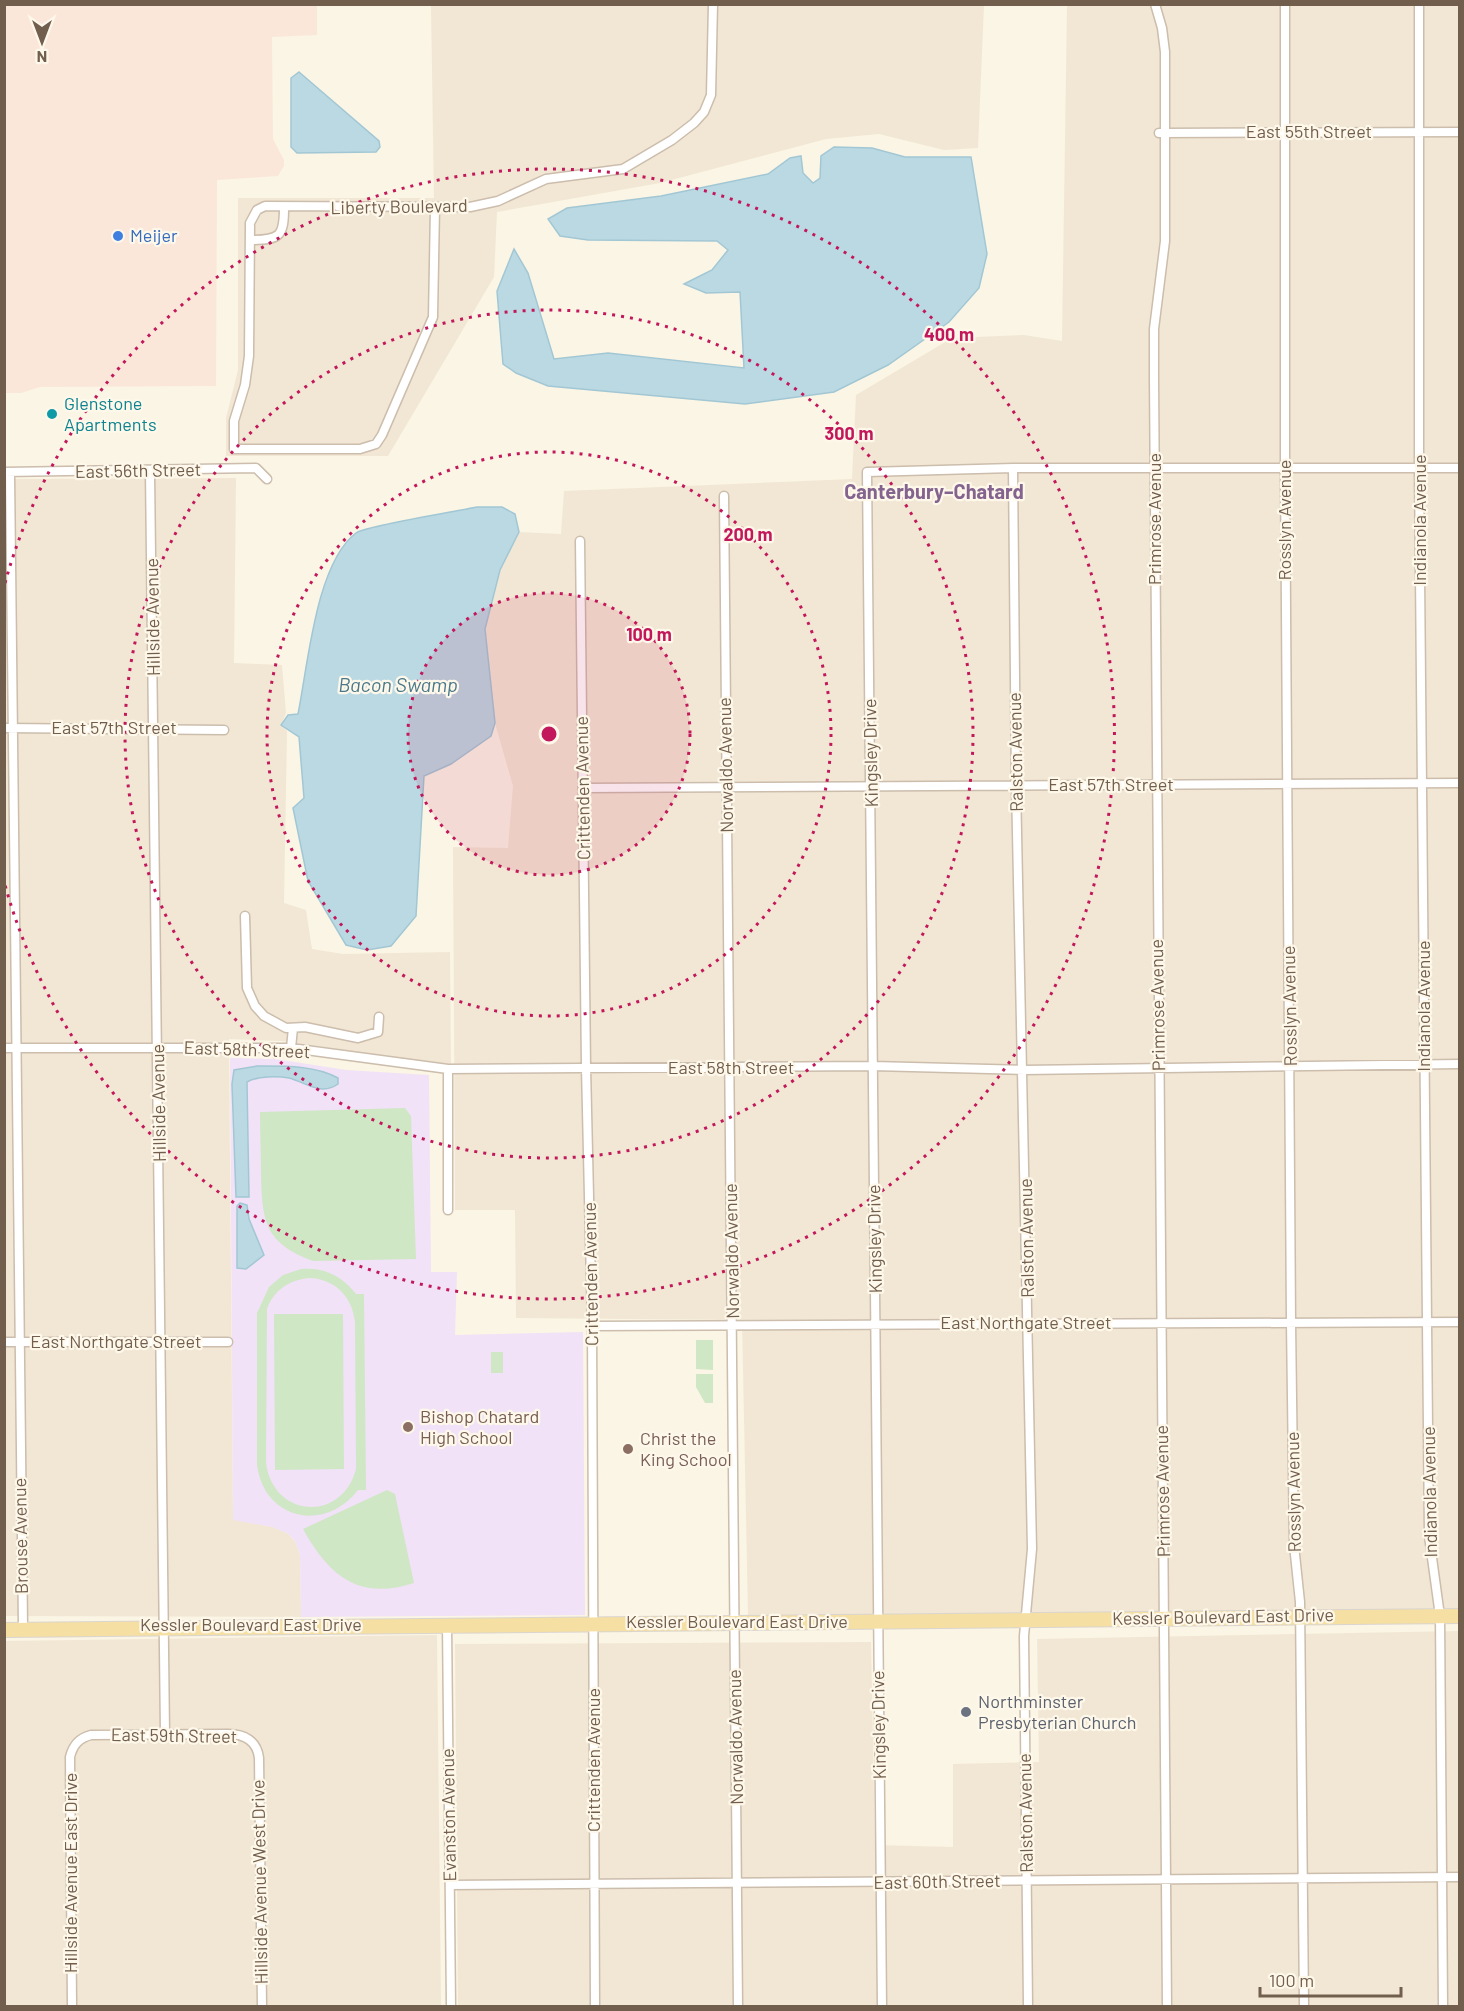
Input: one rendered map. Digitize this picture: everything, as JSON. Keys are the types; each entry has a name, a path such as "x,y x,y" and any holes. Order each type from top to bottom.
{"main road":[{"name":"Kessler Boulevard East Drive","path":"12,1628 1460,1616"}],"street":[{"name":"Liberty Boulevard","path":"435,208 433,317 376,444 360,449 234,449 235,416 248,372 250,219 256,210 265,206 435,208 484,205 546,179 623,169 683,132 704,112 711,98 713,4"},
{"name":"Primrose Avenue","path":"1155,4 1164,45 1162,133 1165,241 1154,329 1167,2007"},
{"name":"Rosslyn Avenue","path":"1285,4 1285,468 1291,1066 1291,1323 1294,1545 1300,1617 1304,2007"},
{"name":"Indianola Avenue","path":"1419,4 1419,468 1429,1541 1440,1616 1443,2007"},
{"name":"East 55th Street","path":"1162,133 1460,132"},
{"path":"251,240 269,240 277,237 284,225 284,208"},
{"name":"East 56th Street","path":"7,472 150,472 256,468 267,479"},
{"path":"1013,468 1460,468"},
{"name":"Kingsley Drive","path":"882,2007 867,472 1013,468"},
{"name":"Ralston Avenue","path":"1013,468 1016,785 1024,1070 1032,1549 1025,1619 1028,2007"},
{"name":"Brouse Avenue","path":"7,472 19,1341 12,1628"},
{"name":"Hillside Avenue","path":"150,472 155,728 165,1734"},
{"name":"Norwaldo Avenue","path":"724,496 738,2007"},
{"name":"Crittenden Avenue","path":"580,541 586,1067 592,1326 595,2007"},
{"name":"East 57th Street","path":"9,728 224,730"},
{"name":"East 57th Street","path":"583,788 1460,783"},
{"path":"245,916 245,976 249,994 255,1006 270,1021 293,1028 365,1038 378,1032 379,1017"},
{"path":"291,1048 293,1028"},
{"name":"East 58th Street","path":"4,1048 291,1048 448,1069 586,1067 730,1069 873,1066 1024,1070 1460,1064"},
{"path":"448,1069 448,1210"},
{"name":"East Northgate Street","path":"592,1326 1460,1322"},
{"name":"East Northgate Street","path":"4,1342 228,1342"},
{"name":"Evanston Avenue","path":"447,1624 451,2007"},
{"name":"East 59th Street","path":"78,1741 91,1735 240,1734 252,1742 259,1758"},
{"name":"Hillside Avenue East Drive","path":"72,2007 70,1757 78,1741"},
{"name":"Hillside Avenue West Drive","path":"259,1758 261,2007"},
{"name":"East 60th Street","path":"450,1885 1460,1877"}],"shaded area":[{"path":"4,5 317,5 317,35 272,37 273,139 284,160 284,166 278,176 217,180 216,386 40,387 21,393 5,393"},
{"path":"431,5 984,5 978,148 944,150 879,134 826,139 660,183 497,212 494,277 388,456 226,456 226,418 238,370 238,198 434,198"},
{"path":"1067,5 1459,5 1459,1609 748,1615 742,1320 516,1318 515,1210 455,1210 453,847 508,848 513,786 495,723 485,629 500,570 519,532 561,534 564,491 852,479 856,395 952,338 1024,335 1062,341"},
{"path":"236,478 234,663 282,665 286,713 281,725 287,731 284,903 306,910 312,949 343,954 450,952 451,1065 281,1041 229,1039 233,1519 272,1527 287,1533 295,1541 300,1555 301,1617 5,1616 4,479"},
{"name":"Bishop Chatard High School","path":"230,1058 275,1059 346,1070 429,1075 431,1272 457,1272 455,1335 583,1332 585,1615 301,1617 300,1555 295,1541 287,1533 272,1527 233,1520"},
{"path":"1459,1631 1459,2006 458,2006 455,1644 871,1642 875,1845 953,1847 953,1764 1039,1762 1037,1639"},
{"path":"437,1635 441,2006 5,2006 4,1641"}],"green space":[{"path":"405,1108 411,1116 416,1259 313,1261 297,1254 275,1238 265,1217 263,1204 260,1112"},
{"path":"301,1269 325,1271 345,1282 356,1294 364,1294 366,1490 358,1490 344,1504 329,1512 313,1516 297,1514 283,1508 271,1497 262,1483 257,1464 257,1313 269,1287 283,1275","holes":["318,1279 341,1291 350,1304 355,1322 356,1469 348,1487 337,1499 323,1505 308,1507 294,1503 281,1495 271,1481 266,1463 267,1309 274,1296 283,1287 295,1281"]},
{"path":"274,1314 343,1314 344,1469 275,1470"},
{"path":"696,1340 713,1340 713,1370 696,1369"},
{"path":"491,1352 503,1352 503,1373 491,1373"},
{"path":"696,1374 713,1374 713,1403 705,1403 696,1387"},
{"path":"387,1490 395,1494 414,1583 395,1588 377,1589 348,1580 335,1571 313,1546 303,1529"}],"water":[{"path":"299,72 379,141 380,147 376,152 297,153 291,147 291,78"},
{"path":"834,147 872,148 905,157 971,157 987,254 979,288 949,322 888,365 834,392 745,404 548,386 516,373 503,364 497,291 514,249 528,273 554,359 608,353 744,368 740,292 706,293 684,284 712,270 728,250 717,241 588,240 560,236 548,219 567,208 661,196 768,174 790,158 801,156 803,173 813,183 820,178 821,156"},
{"name":"Bacon Swamp","path":"477,507 502,507 515,514 519,532 500,570 485,629 495,723 491,736 451,764 424,776 416,916 391,946 367,950 346,945 308,881 293,808 304,798 299,737 281,725 288,715 298,714 316,616 331,567 342,547 356,533 363,530"},
{"path":"257,1066 299,1067 319,1071 338,1078 338,1084 320,1089 289,1078 274,1077 247,1082 249,1197 236,1197 232,1084 234,1070"},
{"path":"240,1203 247,1205 249,1219 264,1255 246,1269 237,1268 237,1206"}],"place":[{"name":"Meijer","path":"118,236"},
{"name":"Glenstone Apartments","path":"52,414"},
{"name":"Bishop Chatard High School","path":"408,1427"},
{"name":"Christ the King School","path":"628,1449"},
{"name":"Northminster Presbyterian Church","path":"966,1712"}],"district":[{"name":"Canterbury–Chatard","path":"934,492"}]}
